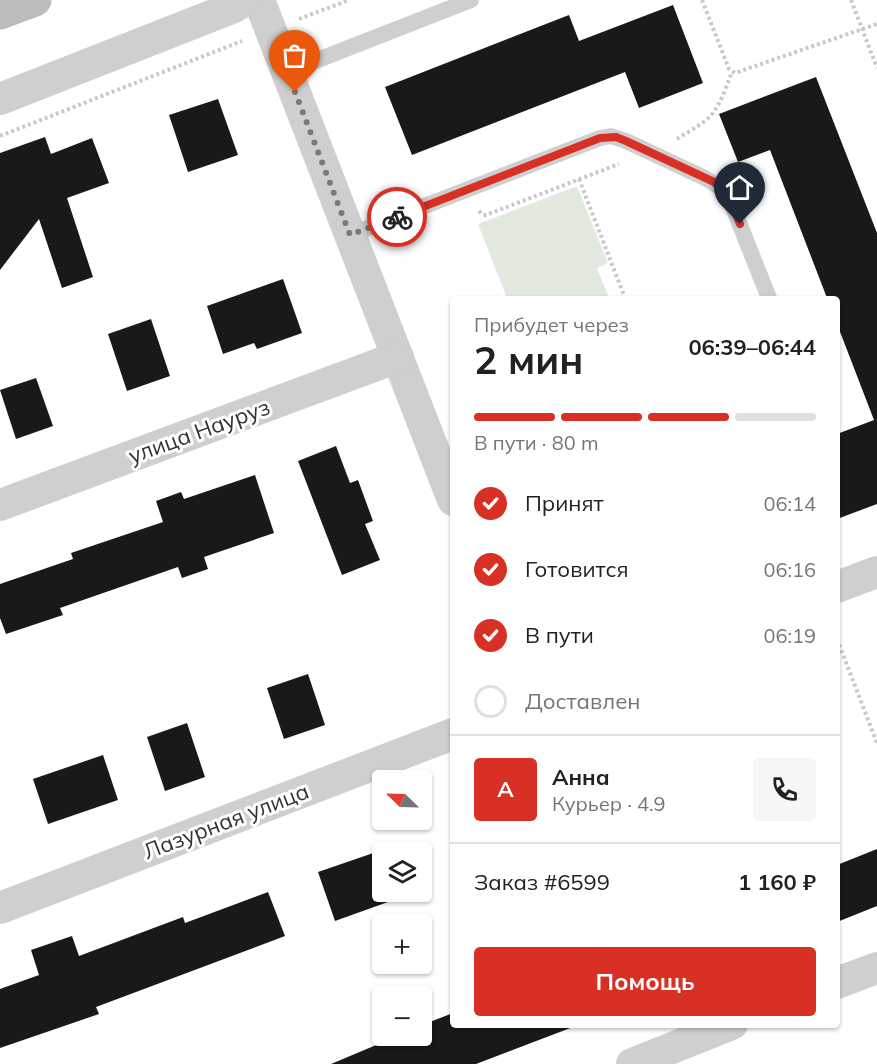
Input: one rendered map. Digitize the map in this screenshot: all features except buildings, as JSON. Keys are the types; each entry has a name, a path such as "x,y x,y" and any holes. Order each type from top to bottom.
{"main road":[{"path":"0,13 35,0"}],"street":[{"path":"0,99 234,7 246,0"},
{"path":"259,0 450,492"},
{"name":"улица Науруз","path":"0,505 398,357"},
{"path":"840,586 877,572"},
{"name":"Лазурная улица","path":"0,908 450,735"},
{"path":"840,982 877,968"},
{"path":"632,1064 722,1028"}],"lane":[{"path":"287,72 471,0"},
{"path":"350,235 567,150 611,136 714,182 727,195 768,296"}],"path":[{"path":"0,136 349,0"},
{"path":"702,0 732,72"},
{"path":"851,0 877,68"},
{"path":"732,72 739,72 877,24"},
{"path":"653,153 711,115 721,102 732,72"},
{"path":"567,150 624,296"},
{"path":"470,188 478,211 486,215 626,161"},
{"path":"840,647 877,743"}],"shaded area":[{"path":"577,186 608,263 597,268 608,296 506,296 478,224"}],"way so far":[{"path":"295,92 350,235 397,217"}],"route":[{"path":"397,217 600,138 611,136 714,182 727,195 740,224"}]}
